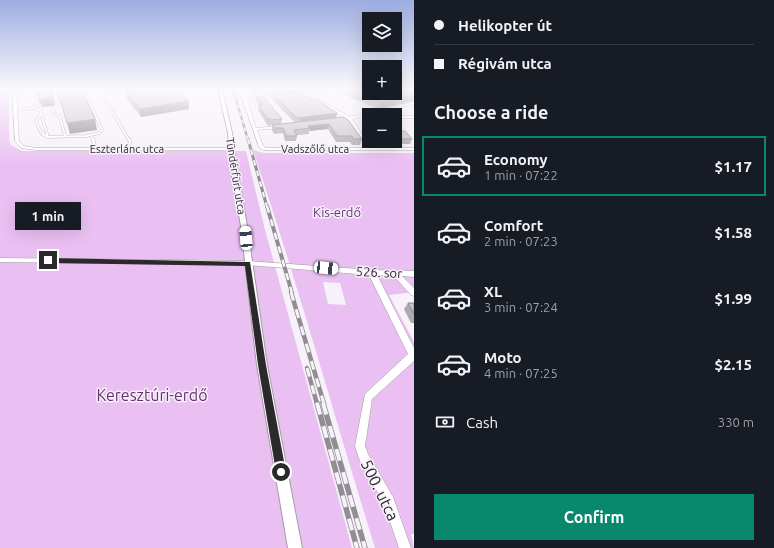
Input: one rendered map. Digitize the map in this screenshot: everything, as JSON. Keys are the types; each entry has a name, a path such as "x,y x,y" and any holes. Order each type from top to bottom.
{"street":[{"name":"Eszterlánc utca","path":"15,115 17,141 23,147 36,149 232,149"},
{"name":"Tündérfürt utca","path":"225,115 244,226 262,365 295,548"},
{"path":"250,115 255,129 284,127"},
{"path":"342,115 350,119 370,149"},
{"path":"337,121 370,115"},
{"path":"402,117 414,117"},
{"name":"Vadszőlő utca","path":"255,129 261,147 265,149 414,149"},
{"name":"526. sor","path":"0,260 248,263 307,266 372,273 414,274"},
{"path":"372,273 414,356"},
{"path":"396,274 414,293"},
{"name":"500. utca","path":"405,548 389,501 364,457 360,446 368,398 414,356"}],"lane":[{"path":"39,115 36,118 36,126 41,130 42,134 48,138 65,136 73,138 99,133 102,130 95,115"},
{"path":"42,115 48,138"},
{"path":"56,115 60,117 65,136"},
{"path":"114,115 130,142 128,148"},
{"path":"91,135 94,142 91,149"}],"green space":[{"name":"Keresztúri-erdő","path":"0,115 9,115 9,139 11,145 22,151 246,151 264,226 352,548 0,548"},
{"name":"Kis-erdő","path":"253,150 264,153 414,153 414,292 389,295 414,342 414,534 411,534 414,548 375,548","holes":["323,282 340,283 346,305 328,304"]}],"building":[{"path":"65,115 93,115 95,119 67,123"},
{"path":"265,115 278,115 282,119 269,120"},
{"path":"294,115 324,115 297,118"},
{"path":"344,117 362,139 353,139 352,136 337,136 329,124 308,126 310,128 294,130 297,136 286,136 283,128 275,128 272,125"},
{"path":"402,131 405,131 412,139 402,139"},
{"path":"408,303 414,303 414,314"}],"railway":[{"path":"241,115 248,140"},
{"path":"248,139 267,207"},
{"path":"267,206 292,293"},
{"path":"291,292 324,404"},
{"path":"307,368 317,404"},
{"path":"317,403 357,548"},
{"path":"323,403 365,548"}],"route":[{"path":"48,260 248,263 262,365 281,472"}]}
